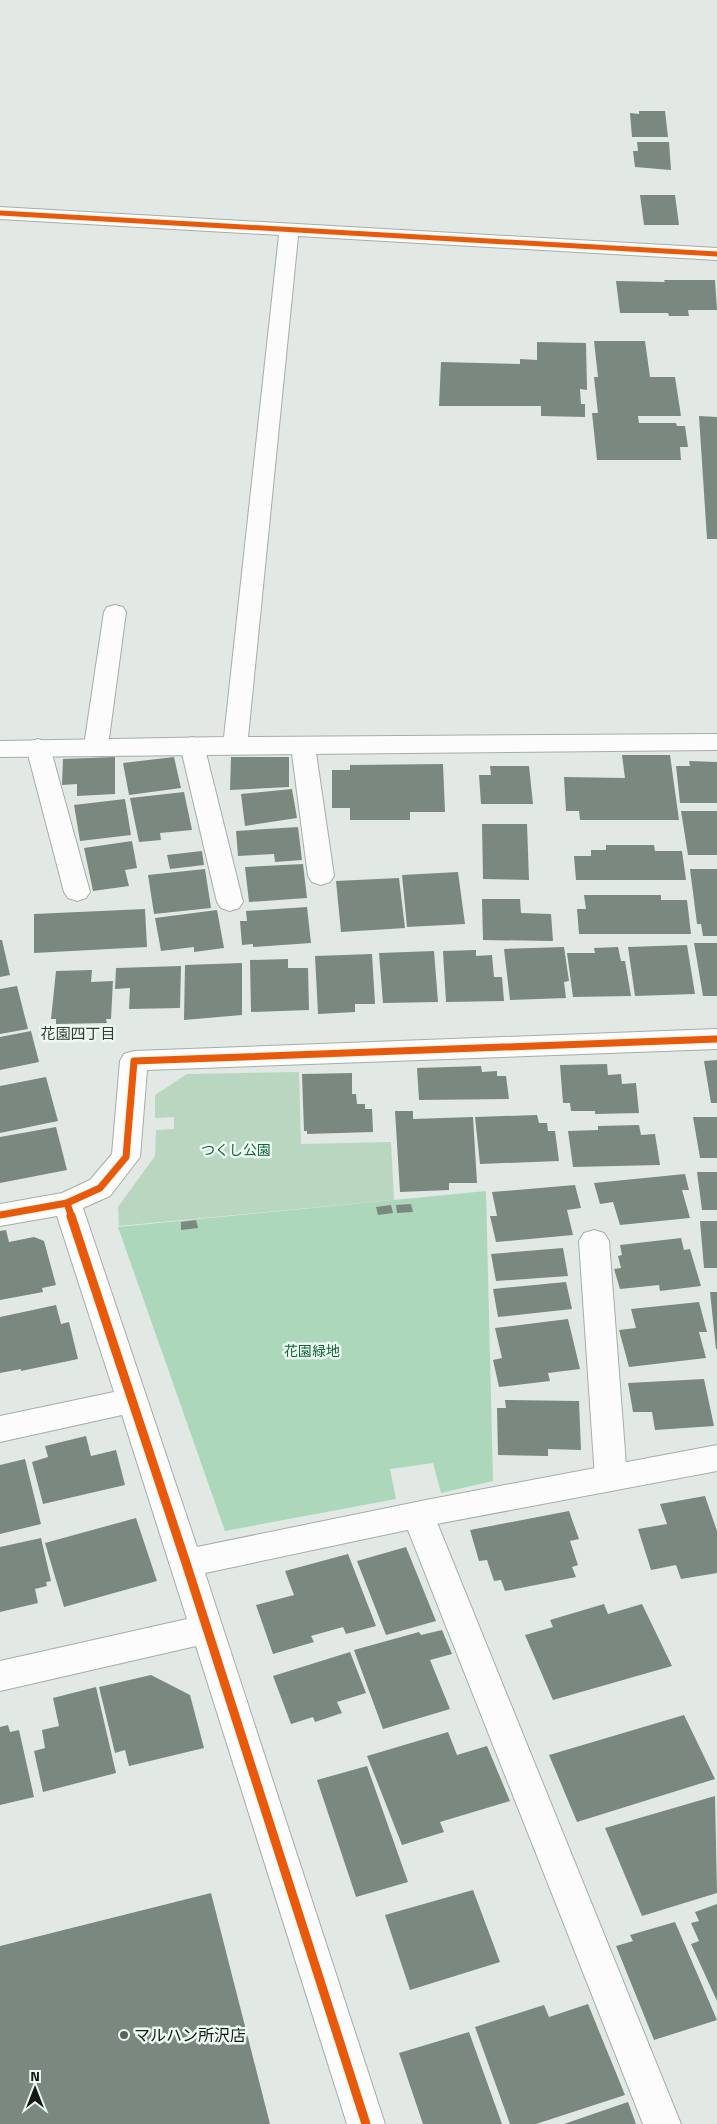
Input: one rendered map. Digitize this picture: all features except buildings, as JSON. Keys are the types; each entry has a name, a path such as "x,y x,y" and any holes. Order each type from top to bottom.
{"street":[{"path":"0,213 717,254"},
{"path":"235,745 289,230"},
{"path":"96,746 115,612"},
{"path":"0,749 192,745 303,746 717,742"},
{"path":"192,745 230,902"},
{"path":"303,746 322,876"},
{"path":"38,747 77,892"},
{"path":"0,1215 67,1203 100,1188 126,1158 134,1061 717,1039"},
{"path":"67,1203 130,1401 186,1563 366,2124"},
{"path":"594,1241 611,1478"},
{"path":"0,1429 130,1401"},
{"path":"186,1563 418,1515 717,1458"},
{"path":"418,1515 662,2124"},
{"path":"0,1676 207,1629"}],"green space":[{"name":"つくし公園","path":"299,1072 301,1144 391,1142 394,1200 119,1226 118,1207 155,1156 156,1130 174,1129 174,1117 155,1118 155,1095 187,1074"},
{"name":"花園緑地","path":"486,1191 493,1481 441,1493 433,1463 390,1469 396,1499 225,1531 118,1227"}],"cycle path":[{"path":"0,213 717,254"},
{"path":"67,1203 100,1188 126,1157 134,1061 717,1039"},
{"path":"0,1215 67,1203 186,1563 366,2124"}],"place":[{"name":"マルハン所沢店","path":"124,2035"}],"district":[{"name":"花園四丁目","path":"78,1033"}]}
